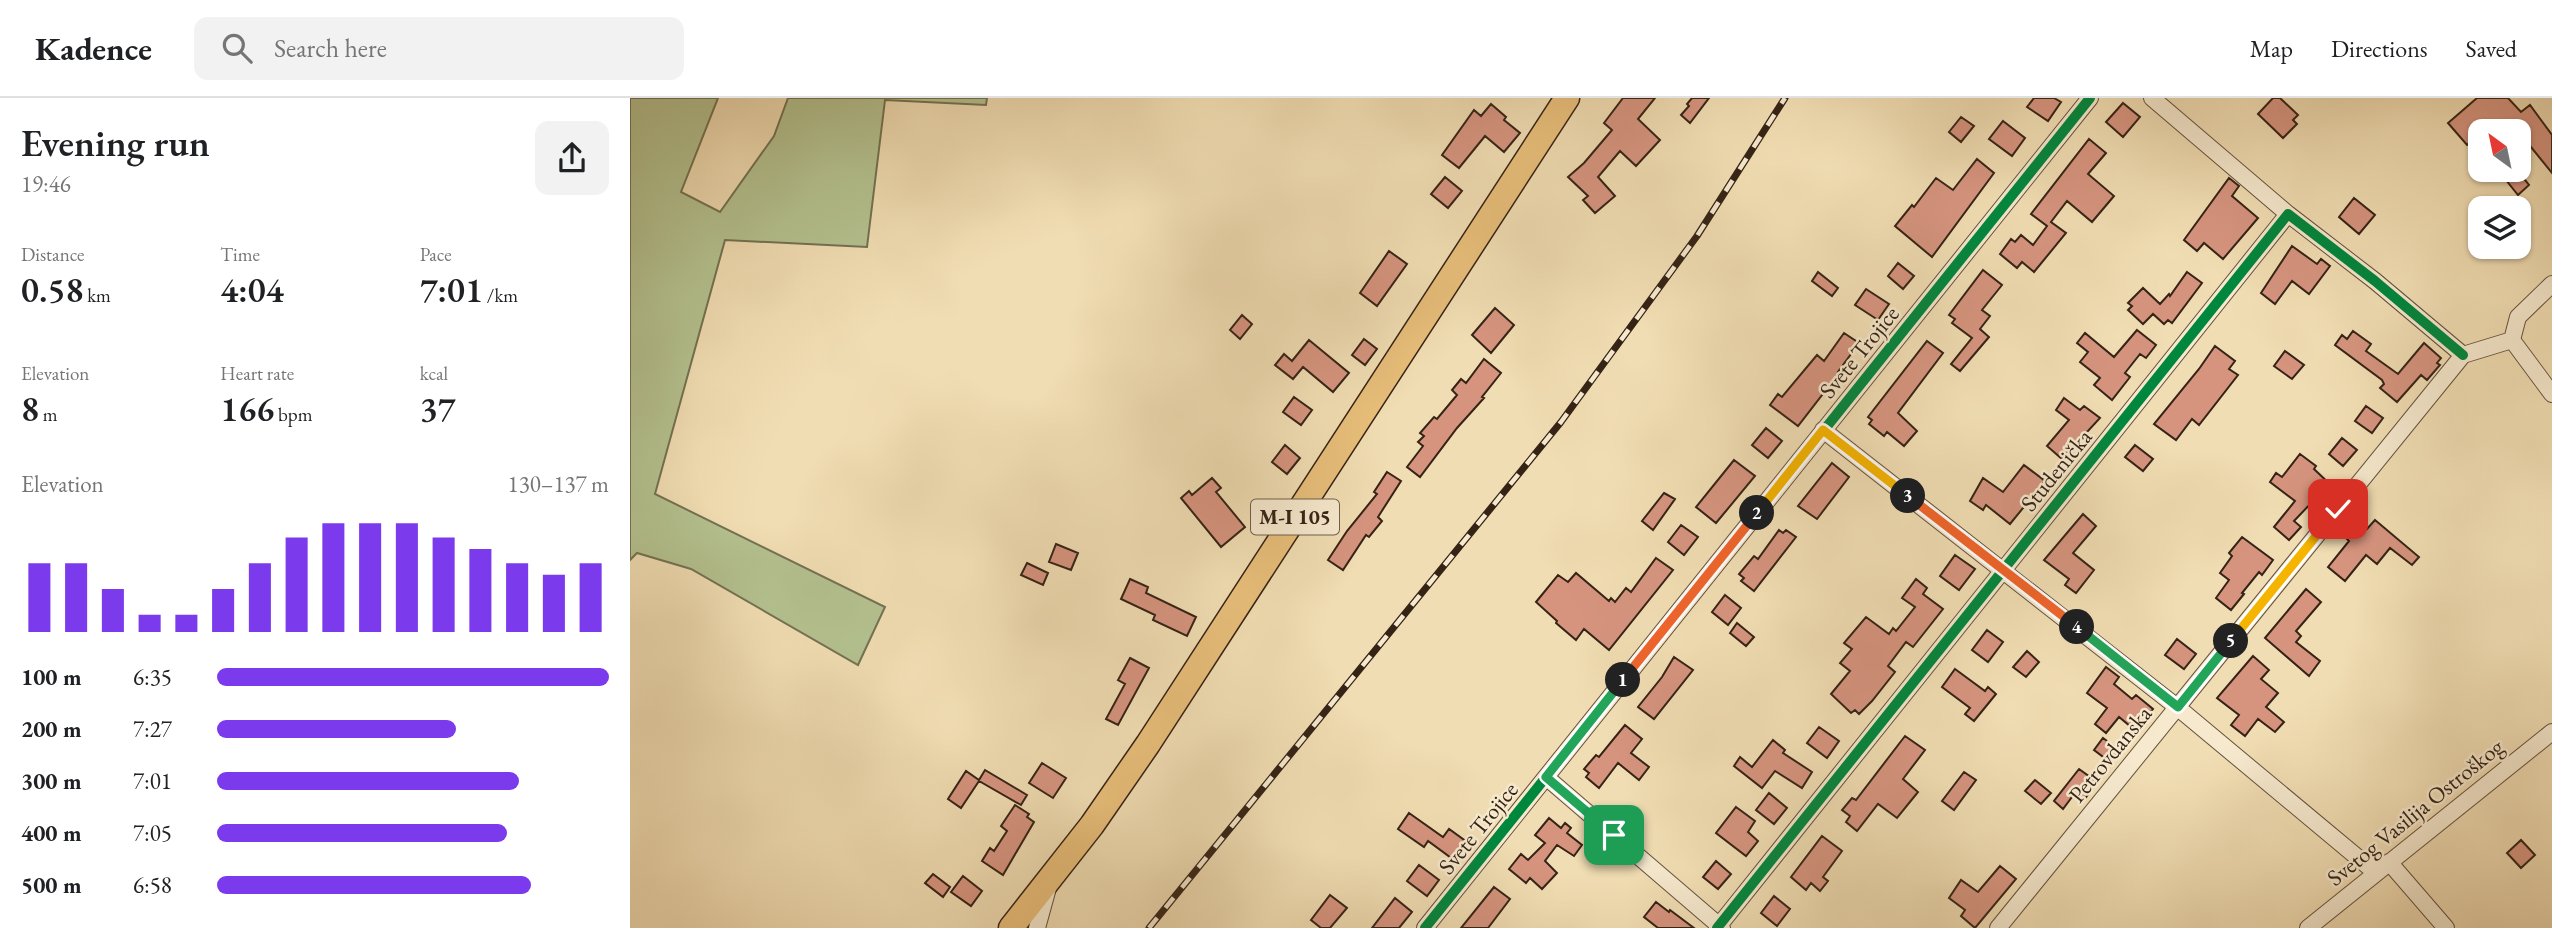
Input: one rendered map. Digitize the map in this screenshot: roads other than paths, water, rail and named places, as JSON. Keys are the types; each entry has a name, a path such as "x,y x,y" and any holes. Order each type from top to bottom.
{"main road":[{"name":"M-I 105","path":"1011,928 1049,882 1148,744 1567,98"}],"street":[{"name":"Svete Trojice","path":"1425,928 2090,98"},
{"path":"2152,98 2288,214 2375,281 2463,355 2512,340"},
{"name":"Studenička","path":"1719,927 2288,214"},
{"path":"2512,340 2518,317 2552,284"},
{"path":"2512,340 2552,394"},
{"name":"Petrovdanska","path":"1998,928 2463,355"},
{"path":"1823,430 2178,707 2375,873"},
{"name":"Svetog Vasilija Ostroškog","path":"2308,928 2552,732"},
{"path":"1546,777 1719,927"},
{"path":"2389,862 2446,928"},
{"path":"1037,928 1049,882"}],"railway":[{"path":"1149,928 1561,422 1697,236 1785,98"}]}
